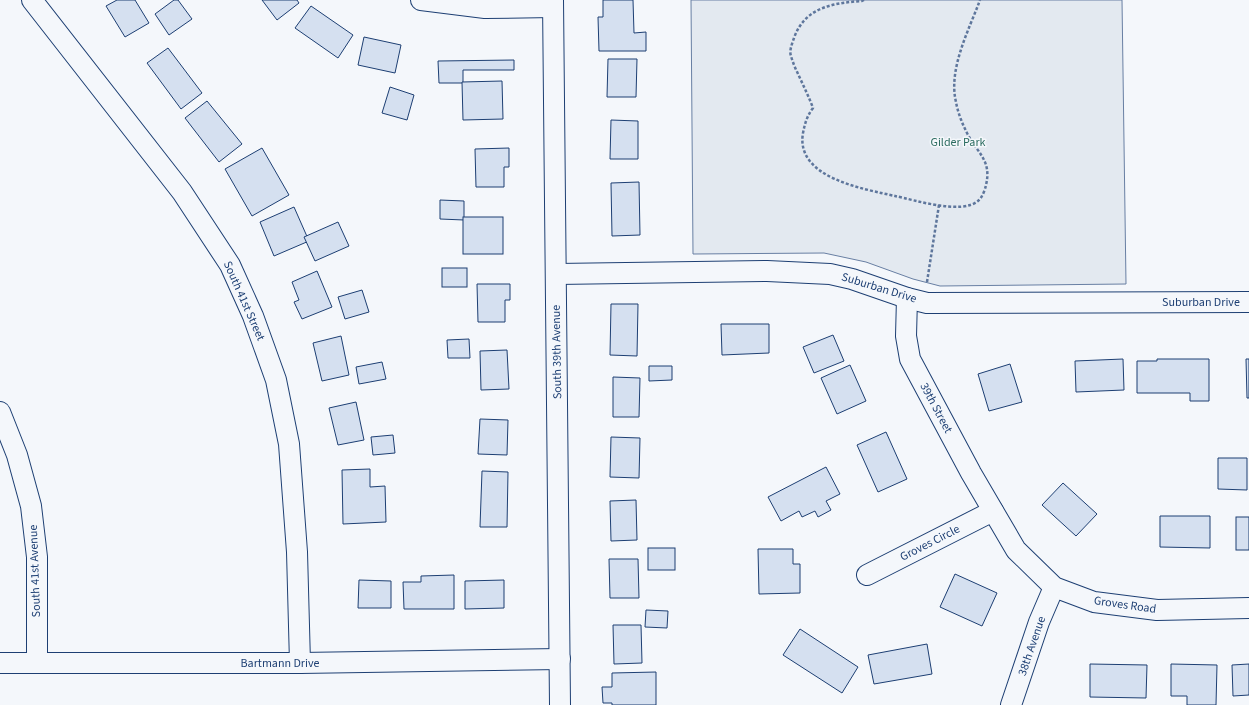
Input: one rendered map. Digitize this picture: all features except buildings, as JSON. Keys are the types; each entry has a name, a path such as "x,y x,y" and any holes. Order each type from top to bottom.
{"street":[{"name":"South 41st Street","path":"32,0 182,192 230,264 254,316 276,380 289,444 297,552 300,664"},
{"path":"422,0 485,8 553,3"},
{"name":"South 39th Avenue","path":"553,3 557,274 560,705"},
{"name":"Suburban Drive","path":"557,274 766,271 830,274 852,279 926,303 1249,302"},
{"name":"39th Street","path":"907,298 906,336 910,359 970,473 993,511"},
{"name":"South 41st Avenue","path":"0,412 17,455 31,506 37,557 37,662"},
{"name":"Groves Circle","path":"867,575 993,511"},
{"name":"Groves Road","path":"993,511 1016,550 1054,587 1094,602 1157,610 1249,608"},
{"name":"38th Avenue","path":"1011,705 1039,622 1054,587"},
{"name":"Bartmann Drive","path":"0,663 300,664 560,659"}],"path":[{"path":"864,0 824,7 810,15 802,22 791,45 790,55 813,108 807,117 804,128 802,140 803,151 811,163 821,171 834,179 853,186 939,205 957,207 979,201 985,191 988,177 986,162 967,135 960,116 955,100 954,81 960,53 980,0"},
{"path":"926,303 927,277 939,205"}],"green space":[{"name":"Gilder Park","path":"691,0 1122,0 1126,284 940,286 913,279 866,262 824,253 693,254"}]}
